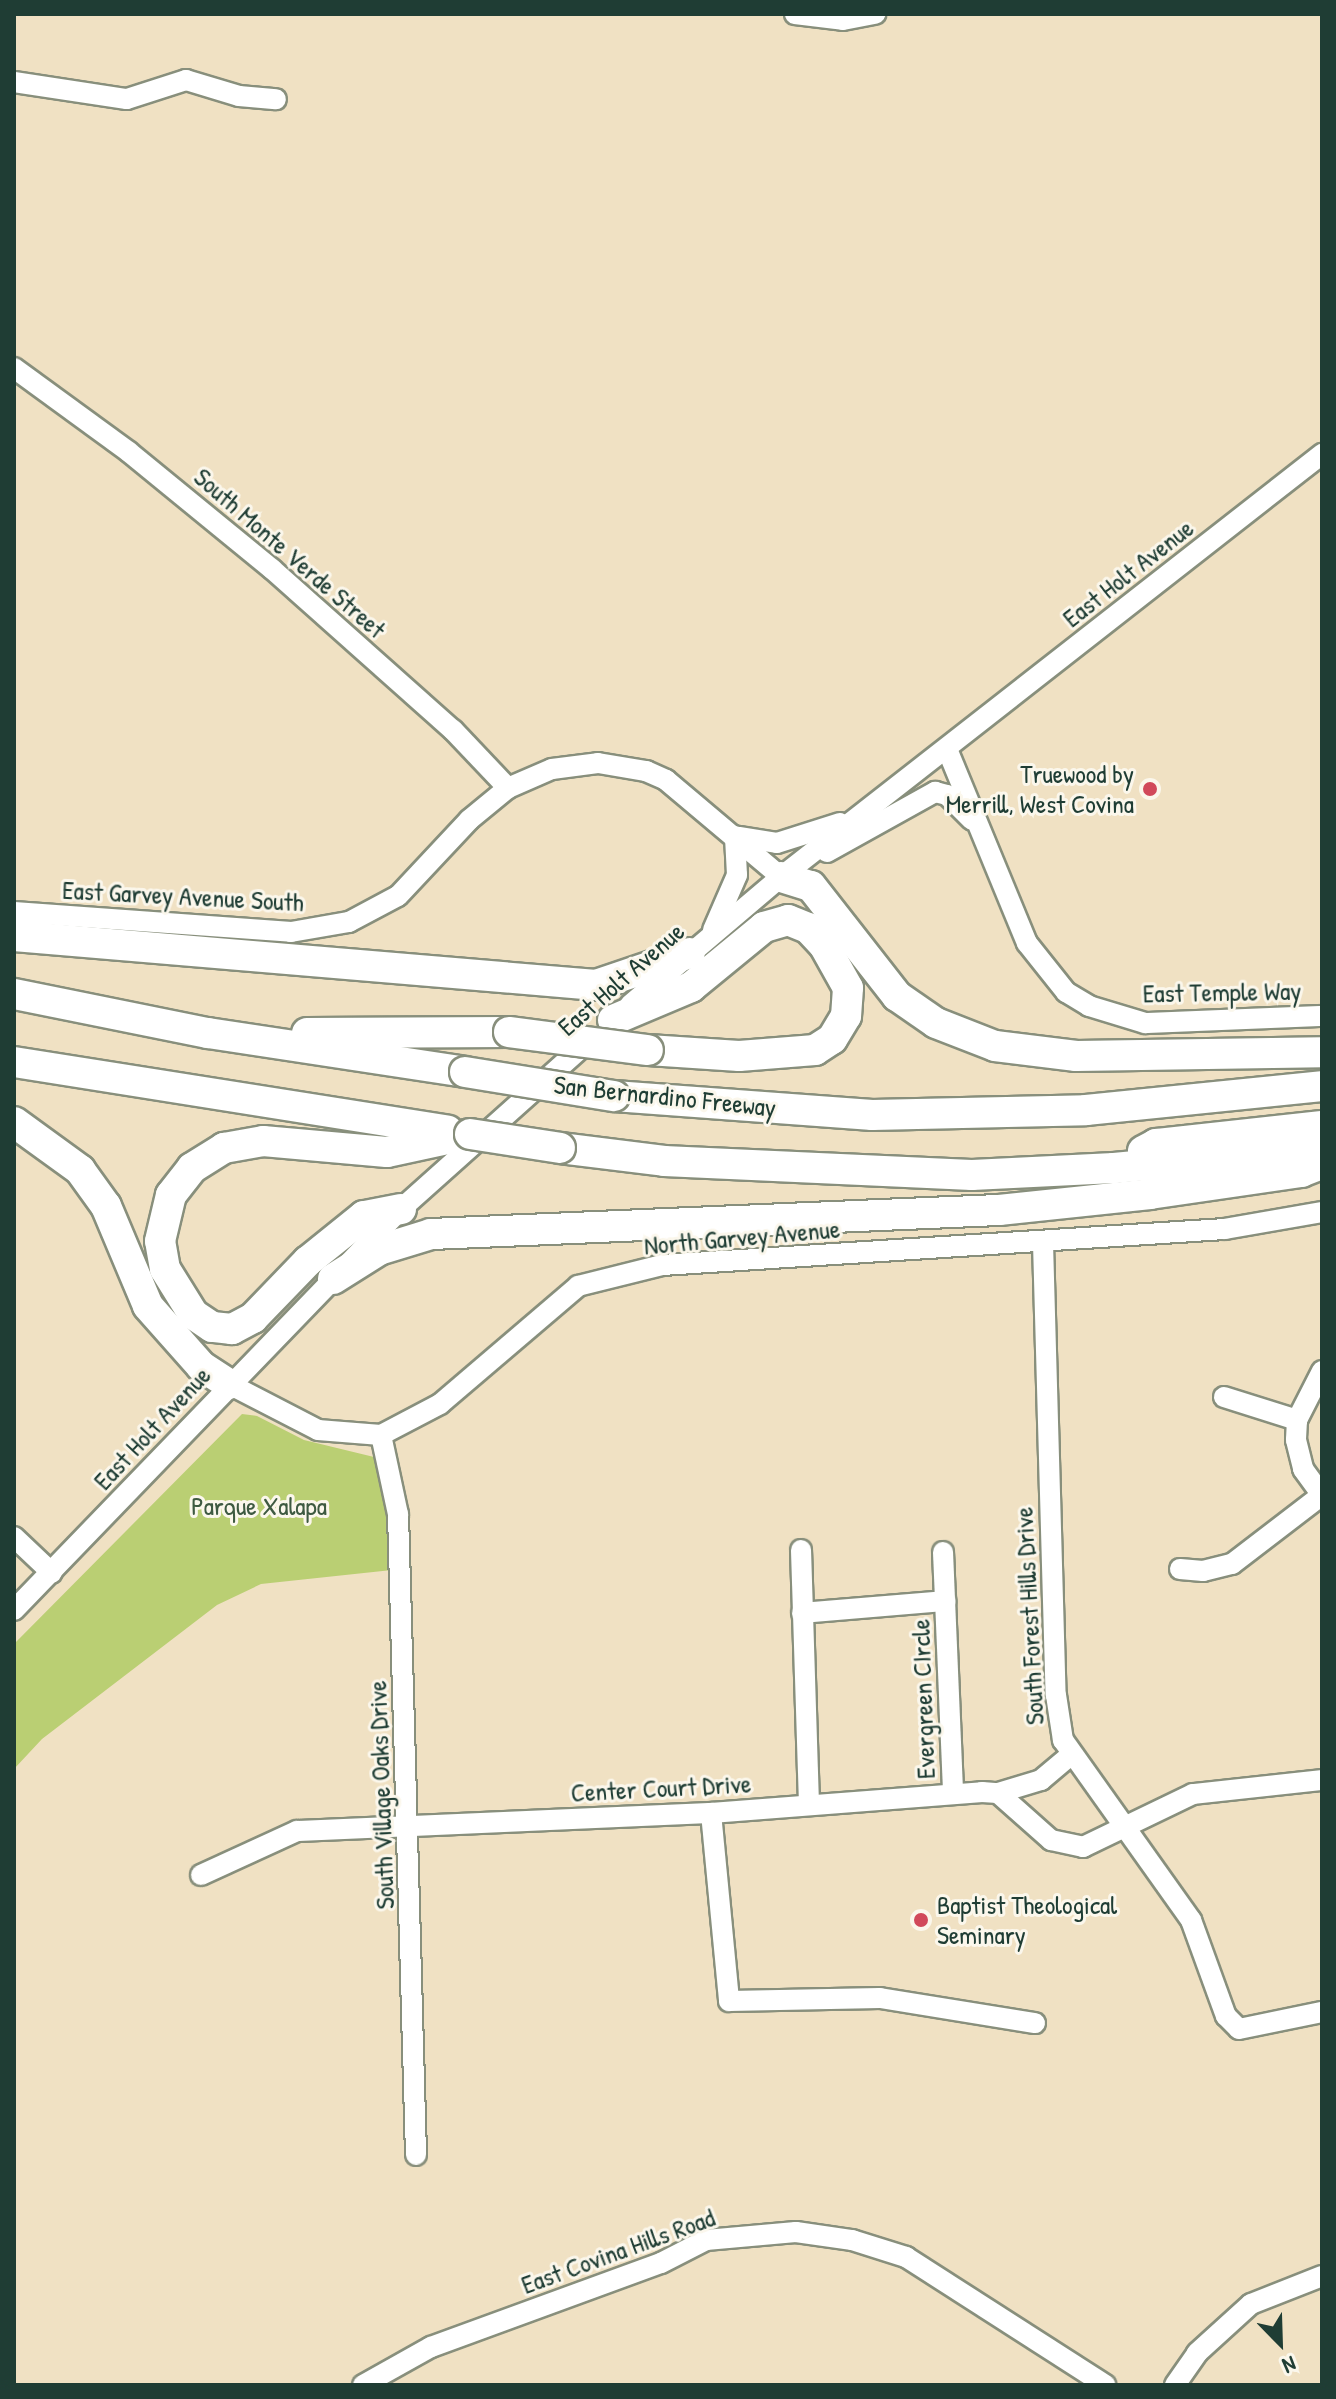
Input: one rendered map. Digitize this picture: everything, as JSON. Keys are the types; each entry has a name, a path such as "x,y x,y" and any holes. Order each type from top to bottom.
{"highway":[{"path":"793,868 811,886 897,996 936,1023 995,1046 1090,1056 1322,1052"},
{"path":"208,1033 509,1032 648,1050 739,1056 815,1050 832,1039 846,1016 848,988 824,945 808,928 788,920 764,927 691,987 613,1020"},
{"path":"14,936 596,985 700,945"},
{"name":"San Bernardino Freeway","path":"14,994 208,1033 614,1096 872,1115 1111,1107 1322,1086"},
{"path":"14,1062 408,1125 664,1161 972,1175 1114,1168 1322,1148"},
{"path":"1111,1107 1154,1122 1322,1103"},
{"path":"14,1122 80,1170 106,1206 155,1316 201,1366 229,1384"},
{"path":"1114,1168 1156,1144 1322,1126"},
{"path":"401,1209 364,1216 308,1261 253,1318 232,1329 203,1321 170,1282 160,1241 165,1210 182,1179 208,1157 243,1142 375,1151 470,1134"},
{"path":"333,1279 379,1250 431,1234 999,1210 1166,1192 1301,1172 1322,1164"}],"street":[{"path":"795,14 843,20 875,14"},
{"path":"14,82 127,99 186,80 239,96 276,99"},
{"name":"South Monte Verde Street","path":"19,371 129,452 272,569 453,730 508,788"},
{"name":"East Holt Avenue","path":"14,1610 401,1209 613,1020 793,868 1322,454"},
{"name":"East Temple Way","path":"947,749 1027,943 1066,992 1089,1006 1145,1023 1322,1016"},
{"name":"East Garvey Avenue South","path":"14,912 291,932 335,926 398,896 469,820 508,788 574,764 621,765 666,780 735,836 793,868"},
{"path":"793,868 836,849 935,792 947,795 980,828"},
{"path":"700,945 737,875 735,836 777,843 856,818"},
{"name":"North Garvey Avenue","path":"381,1435 440,1404 578,1286 662,1265 1225,1229 1322,1212"},
{"name":"South Forest Hills Drive","path":"1043,1243 1056,1695 1071,1755 1120,1833 1191,1920 1226,2016 1239,2029 1322,2012"},
{"path":"1180,1569 1203,1571 1232,1564 1322,1495 1303,1469 1297,1420 1322,1371"},
{"path":"229,1384 318,1430 381,1435"},
{"path":"1224,1397 1297,1420"},
{"name":"South Village Oaks Drive","path":"381,1435 398,1514 416,2155"},
{"path":"14,1537 52,1573"},
{"path":"801,1550 809,1805"},
{"name":"Evergreen CIrcle","path":"943,1552 953,1794"},
{"name":"Evergreen CIrcle","path":"802,1613 945,1601"},
{"name":"Center Court Drive","path":"201,1875 297,1831 711,1813 998,1793 1041,1780 1071,1755"},
{"path":"998,1793 1034,1830 1065,1846 1083,1847 1120,1833 1193,1794 1322,1780"},
{"path":"711,1813 729,2001 880,1998 1035,2023"},
{"name":"East Covina Hills Road","path":"363,2385 431,2347 661,2263 706,2240 796,2232 852,2240 906,2257 1105,2385"},
{"path":"1175,2385 1197,2353 1251,2304 1322,2276"}],"green space":[{"name":"Parque Xalapa","path":"242,1414 257,1416 304,1440 374,1457 385,1489 392,1570 261,1584 217,1605 42,1739 14,1769 14,1644"}],"place":[{"name":"Truewood by Merrill, West Covina","path":"1150,789"},
{"name":"Baptist Theological Seminary","path":"921,1920"}]}
